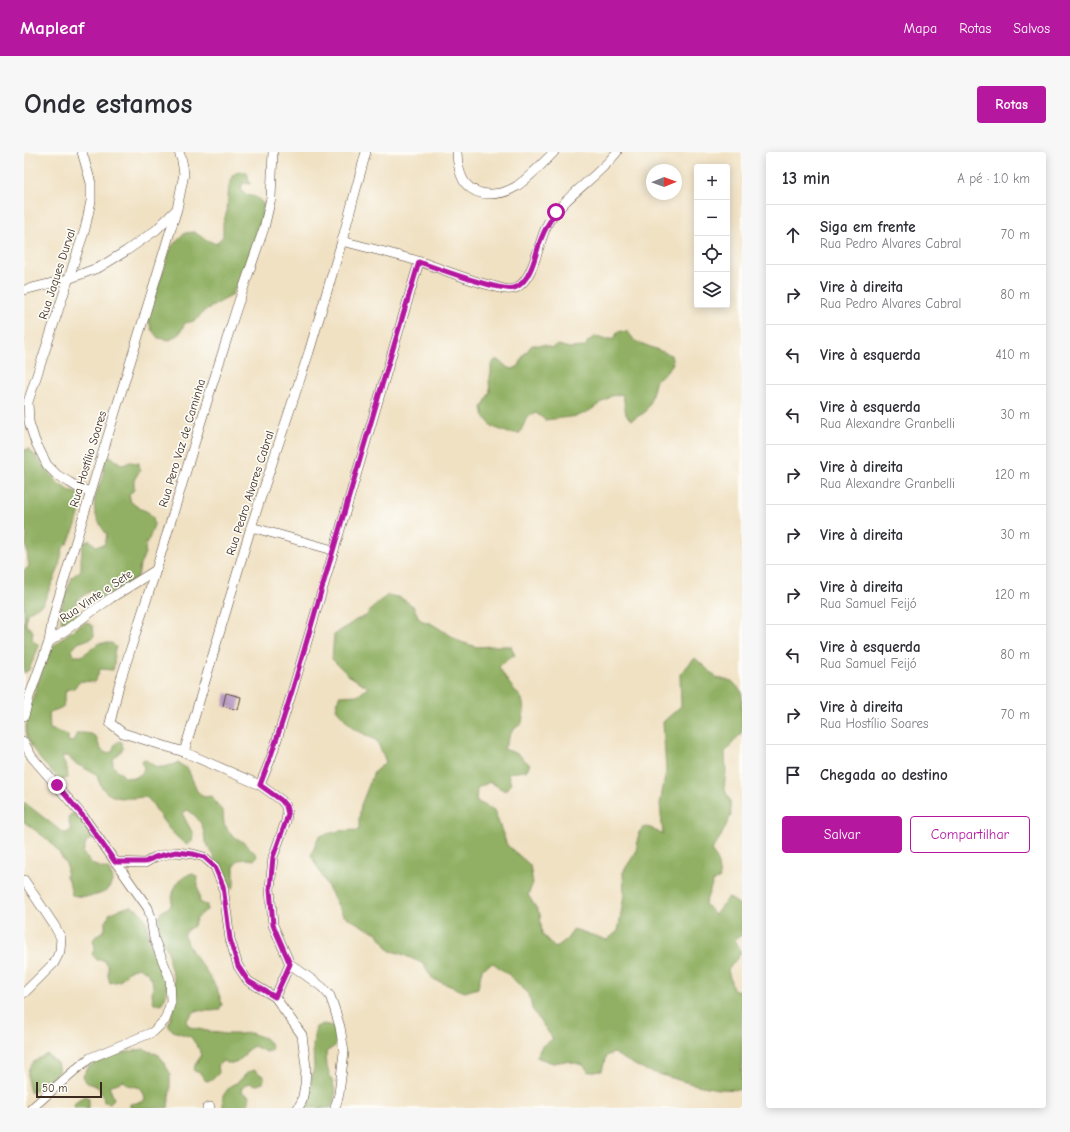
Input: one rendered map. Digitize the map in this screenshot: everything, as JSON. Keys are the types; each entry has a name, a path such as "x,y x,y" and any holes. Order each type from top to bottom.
{"street":[{"name":"Rua Jaques Durval","path":"82,152 91,183 91,200 85,229 28,402 29,422 35,441 46,465 56,475 77,487 90,492"},
{"name":"Rua Hostílio Soares","path":"24,716 29,697 49,642 57,603 177,209 184,174 179,152"},
{"name":"Rua Pero Vaz de Caminha","path":"184,752 123,733 110,723 119,685 236,310 264,228 271,198 273,152"},
{"name":"Rua Pedro Alvares Cabral","path":"184,752 251,527 309,352 342,241 366,152"},
{"path":"457,152 463,180 473,190 490,194 504,193 517,186 554,152"},
{"path":"342,241 419,262 493,286 510,289 516,288 523,283 531,270 548,223 556,212 577,190 610,161 617,152"},
{"path":"24,290 68,279 100,267 156,230 177,209"},
{"path":"260,785 271,758 293,689 419,262"},
{"path":"251,527 333,550"},
{"name":"Rua Vinte e Sete","path":"49,642 112,598 156,570"},
{"path":"24,742 32,757 83,816 148,908 154,939 170,979 171,1002 165,1020 153,1032 90,1058 32,1108"},
{"path":"184,752 260,785 281,800 286,806 288,814 273,857 270,889 273,925 290,964 322,987 330,996 340,1027 344,1052 339,1094 334,1108"},
{"path":"115,862 145,862 155,857 176,852 204,857 215,867 223,886 230,939 238,966 248,981 275,997 302,1035 306,1067 302,1101 298,1108"},
{"path":"24,880 54,925 60,938 60,952 54,963 24,993"},
{"path":"275,997 290,964"}],"green space":[{"path":"239,171 247,172 250,184 243,183 241,189 247,195 256,197 264,204 261,223 241,277 231,296 204,311 195,321 185,323 180,333 170,340 158,338 151,329 148,317 171,247 184,233 194,232 216,244 223,236 223,224 227,211 229,186 233,175"},
{"path":"618,331 628,332 635,341 671,355 673,364 656,380 649,405 644,413 631,420 626,415 622,394 611,396 589,411 578,416 545,420 536,413 527,417 520,433 509,433 493,427 484,417 482,408 490,392 489,381 491,366 495,360 499,360 508,368 513,369 519,366 523,356 532,345 545,345 551,348 558,345 569,348 585,347 588,341 596,336 602,339 614,339"},
{"path":"29,449 59,484 81,495 83,499 76,525 68,543 63,548 58,570 43,604 27,613 26,625 33,631 32,639 39,646 29,670 24,673 24,570 29,567 26,544 27,534 24,531 24,450"},
{"path":"111,456 123,465 130,462 139,463 140,470 134,480 134,490 129,495 131,502 148,512 153,517 154,525 146,543 145,553 140,565 138,577 100,599 93,590 78,599 75,606 79,616 63,624 61,622 62,605 72,577 81,570 83,543 90,540 96,546 104,545 107,535 100,524 94,507 103,474 105,458"},
{"path":"388,595 401,598 413,606 420,620 432,624 461,642 477,647 511,646 515,656 506,660 499,667 509,683 522,699 524,710 522,723 512,731 504,749 518,754 530,765 526,771 508,773 511,785 505,791 490,782 477,788 476,801 494,810 507,845 530,865 533,883 528,895 540,914 542,934 555,948 567,939 574,929 607,940 618,931 624,895 623,872 636,852 639,832 645,827 651,828 663,835 660,804 666,771 663,722 681,706 680,674 695,658 717,678 732,681 742,692 742,732 725,752 726,772 724,788 730,801 731,815 721,836 711,851 717,859 720,878 713,882 705,904 715,915 728,897 742,906 742,935 735,939 741,953 728,970 733,989 742,992 742,1090 718,1089 692,1084 642,1069 613,1053 606,1056 602,1071 589,1072 583,1065 566,1061 553,1063 536,1057 542,1046 553,1039 532,1009 529,994 508,974 493,963 482,969 478,988 465,992 433,979 422,963 399,953 390,951 377,933 343,915 311,855 319,836 339,831 359,830 361,805 374,772 386,762 377,741 353,728 336,709 339,696 359,695 368,687 348,675 332,659 334,635 356,620 366,616 377,603"},
{"path":"86,622 93,626 94,636 78,643 71,651 74,656 82,656 99,643 112,643 116,647 114,653 113,670 100,669 95,682 81,681 74,688 66,690 63,707 49,713 50,729 66,734 68,736 68,741 73,742 77,733 92,735 97,740 102,750 106,753 112,752 115,744 119,741 122,742 123,749 113,760 113,766 125,777 135,778 142,773 144,768 142,762 143,759 158,767 178,763 188,769 197,791 204,797 211,796 223,812 224,824 231,834 247,845 257,857 254,860 238,860 234,866 234,886 232,889 205,841 201,823 188,810 182,813 193,834 192,841 187,845 168,828 152,803 146,797 121,798 110,795 101,786 96,774 74,763 68,756 63,756 62,759 67,768 68,778 60,780 33,749 26,734 27,720 46,660 50,651 61,639"},
{"path":"24,802 62,832 67,833 71,830 68,818 71,814 77,815 92,835 92,840 87,840 83,852 88,860 93,864 108,869 113,878 109,888 106,891 92,896 72,895 66,876 67,866 63,859 51,842 24,822"},
{"path":"192,873 197,877 200,903 207,905 207,910 199,916 194,926 187,930 184,936 193,953 215,985 222,1004 219,1010 195,1011 186,1022 190,1027 207,1031 225,1034 251,1033 265,1038 272,1045 271,1051 266,1052 254,1046 247,1050 243,1057 236,1063 228,1063 223,1061 218,1065 219,1073 212,1080 206,1081 200,1073 194,1071 195,1065 201,1056 199,1049 191,1037 173,1031 168,1025 174,1009 174,979 169,962 168,951 160,937 158,922 161,912 171,906 174,890 178,882"},
{"path":"130,906 142,914 145,918 152,950 164,974 166,994 161,1004 154,1004 152,979 147,972 138,967 128,972 120,981 110,983 108,966 104,960 97,960 92,954 95,947 93,940 97,935 105,930 105,924 110,913"},
{"path":"323,1024 334,1026 338,1032 338,1044 326,1052 327,1067 336,1092 331,1108 306,1108 314,1067 314,1035 316,1027"},
{"path":"144,1049 159,1055 170,1073 168,1108 130,1108 130,1104 145,1100 144,1094 141,1088 128,1085 124,1081 109,1086 114,1099 110,1103 104,1102 103,1096 98,1087 86,1082 83,1076 88,1067 105,1058"},
{"path":"47,1054 57,1063 59,1071 39,1090 30,1092 28,1084 28,1071 35,1061"},
{"path":"255,1070 264,1077 263,1083 257,1085 248,1083 242,1088 241,1092 249,1096 249,1103 245,1108 223,1108 223,1096 230,1086 238,1082 248,1072"},
{"path":"86,1096 89,1098 89,1108 75,1108 74,1104 79,1099"}],"building":[{"path":"226,693 241,697 238,710 223,706"}],"route":[{"path":"57,785 83,816 115,862 145,862 155,857 176,852 204,857 215,867 223,886 230,939 238,966 248,981 275,997 290,964 273,925 270,889 273,857 288,814 286,806 281,800 260,785 271,758 293,689 419,262 493,286 510,289 516,288 523,283 531,270 548,223 556,212"}]}
